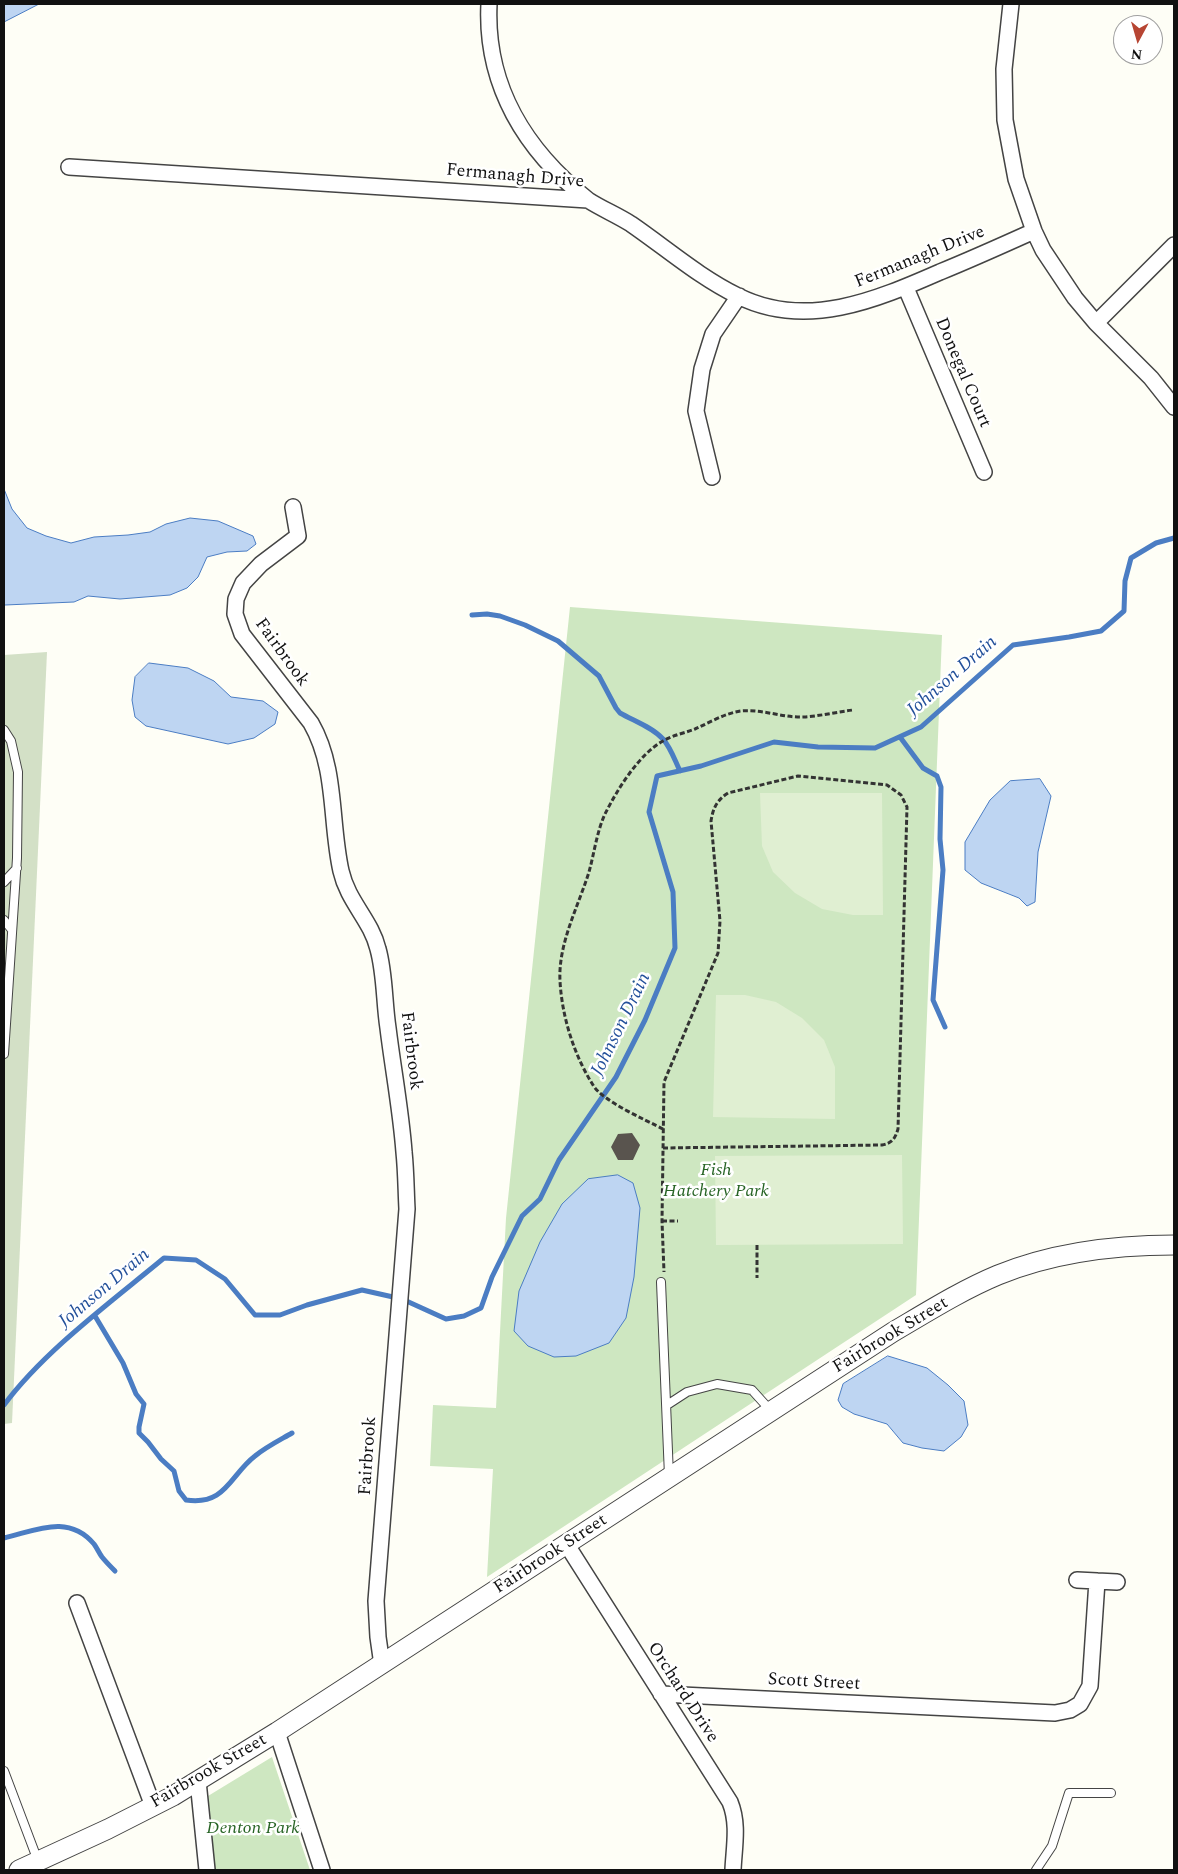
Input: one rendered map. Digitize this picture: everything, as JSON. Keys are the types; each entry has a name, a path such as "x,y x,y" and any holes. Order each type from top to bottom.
{"street":[{"path":"489,4 493,60 508,103 532,145 550,166 588,200"},
{"path":"1008,4 1004,69 1006,120 1016,179 1034,231 1058,275 1096,323 1151,378 1174,407"},
{"name":"Fermanagh Drive","path":"69,167 588,200 629,223 713,282 738,296 776,308 816,311 858,304 906,288 1034,231"},
{"path":"1096,323 1174,245"},
{"name":"Donegal Court","path":"906,288 984,472"},
{"path":"712,477 696,411 702,369 713,334 738,296"},
{"name":"Fairbrook","path":"293,507 298,536 261,564 243,583 236,600 235,614 242,634 310,723 319,738 324,750 343,880 351,900 367,922 378,946 381,959 404,1151 407,1209 376,1602 382,1665"},
{"name":"Fairbrook Street","path":"19,1870 153,1806 198,1781 382,1665 894,1332 932,1310 997,1276 1056,1258 1101,1250 1174,1245"},
{"name":"Orchard Drive","path":"567,1545 730,1802 736,1824 733,1870"},
{"path":"1077,1580 1117,1582"},
{"name":"Scott Street","path":"661,1694 1055,1714 1070,1710 1080,1704 1090,1686 1097,1581"},
{"path":"77,1603 153,1806"},
{"path":"277,1732 322,1870"},
{"path":"198,1781 207,1870"}],"lane":[{"path":"4,730 11,741 18,772 17,868 4,1054"},
{"path":"4,882 17,868"},
{"path":"4,920 12,930"},
{"path":"663,1279 669,1478"},
{"path":"667,1405 687,1392 717,1384 752,1390 771,1411"},
{"path":"4,1771 38,1862"},
{"path":"1036,1870 1052,1846 1069,1793 1111,1793"}],"path":[{"path":"663,1129 613,1102 594,1088 580,1061 569,1032 563,1007 560,981 561,962 596,846 599,828 624,780 648,753 664,740 739,711 769,712 805,717 853,710"},
{"path":"662,1148 882,1145 890,1143 895,1138 898,1129 907,807 900,794 887,785 798,776 728,792 720,797 713,808 711,821 720,921 718,953 664,1082 662,1148 663,1279"},
{"path":"662,1221 678,1221"},
{"path":"757,1245 757,1278"}],"green space":[{"name":"Fish Hatchery Park","path":"570,607 942,635 916,1295 487,1577 493,1469 430,1466 433,1405 496,1408 506,1218"},
{"path":"47,652 12,1423 4,1424 4,655"},
{"path":"760,793 882,793 883,915 853,915 822,909 795,893 773,872 762,846"},
{"path":"716,995 745,995 776,1002 802,1018 824,1040 835,1067 835,1119 713,1117"},
{"path":"902,1155 903,1244 716,1245 715,1156"},
{"name":"Denton Park","path":"272,1757 310,1870 215,1870 208,1796"}],"water":[{"path":"4,4 39,4 4,22"},
{"path":"4,489 12,509 27,528 71,543 94,537 150,532 166,524 190,518 218,521 253,536 256,544 247,551 227,552 207,557 198,577 187,588 170,595 120,599 88,596 74,602 4,605"},
{"path":"149,663 188,668 214,681 231,697 263,701 278,712 275,724 254,738 228,744 146,726 135,717 132,700 135,677"},
{"path":"1040,779 1051,796 1038,852 1035,902 1027,906 1019,898 981,883 965,870 965,842 990,800 1010,781"},
{"path":"618,1175 633,1183 640,1208 634,1277 626,1318 609,1343 576,1356 554,1357 528,1346 514,1331 519,1291 540,1242 562,1204 588,1179"},
{"path":"888,1356 927,1368 964,1401 968,1425 961,1437 944,1451 903,1443 887,1424 854,1414 842,1407 838,1400 843,1384"}],"building":[{"path":"632,1133 640,1145 633,1160 618,1160 611,1147 618,1134"}],"waterway":[{"name":"Johnson Drain","path":"4,1405 38,1365 58,1346 164,1258 196,1260 225,1279 255,1315 280,1315 307,1305 362,1290 402,1299 446,1319 464,1316 481,1308 492,1277 522,1216 540,1199 559,1160 616,1077 645,1020 675,948 673,892 649,812 657,776 701,766 774,742 818,747 875,748 921,727 1013,645 1101,631 1124,611 1125,581 1131,558 1156,543 1174,538"},
{"path":"472,615 487,614 500,616 525,625 558,641 599,676 620,713 648,728 663,739 671,750 680,771"},
{"path":"900,737 923,768 937,776 941,787 940,839 943,870 933,1000 945,1027"},
{"path":"95,1316 123,1363 136,1394 144,1404 139,1433 174,1471 179,1491 186,1500 199,1501 219,1494 255,1456 292,1433"},
{"path":"4,1538 51,1527 73,1529 84,1535 94,1544 102,1557 115,1571"}]}
